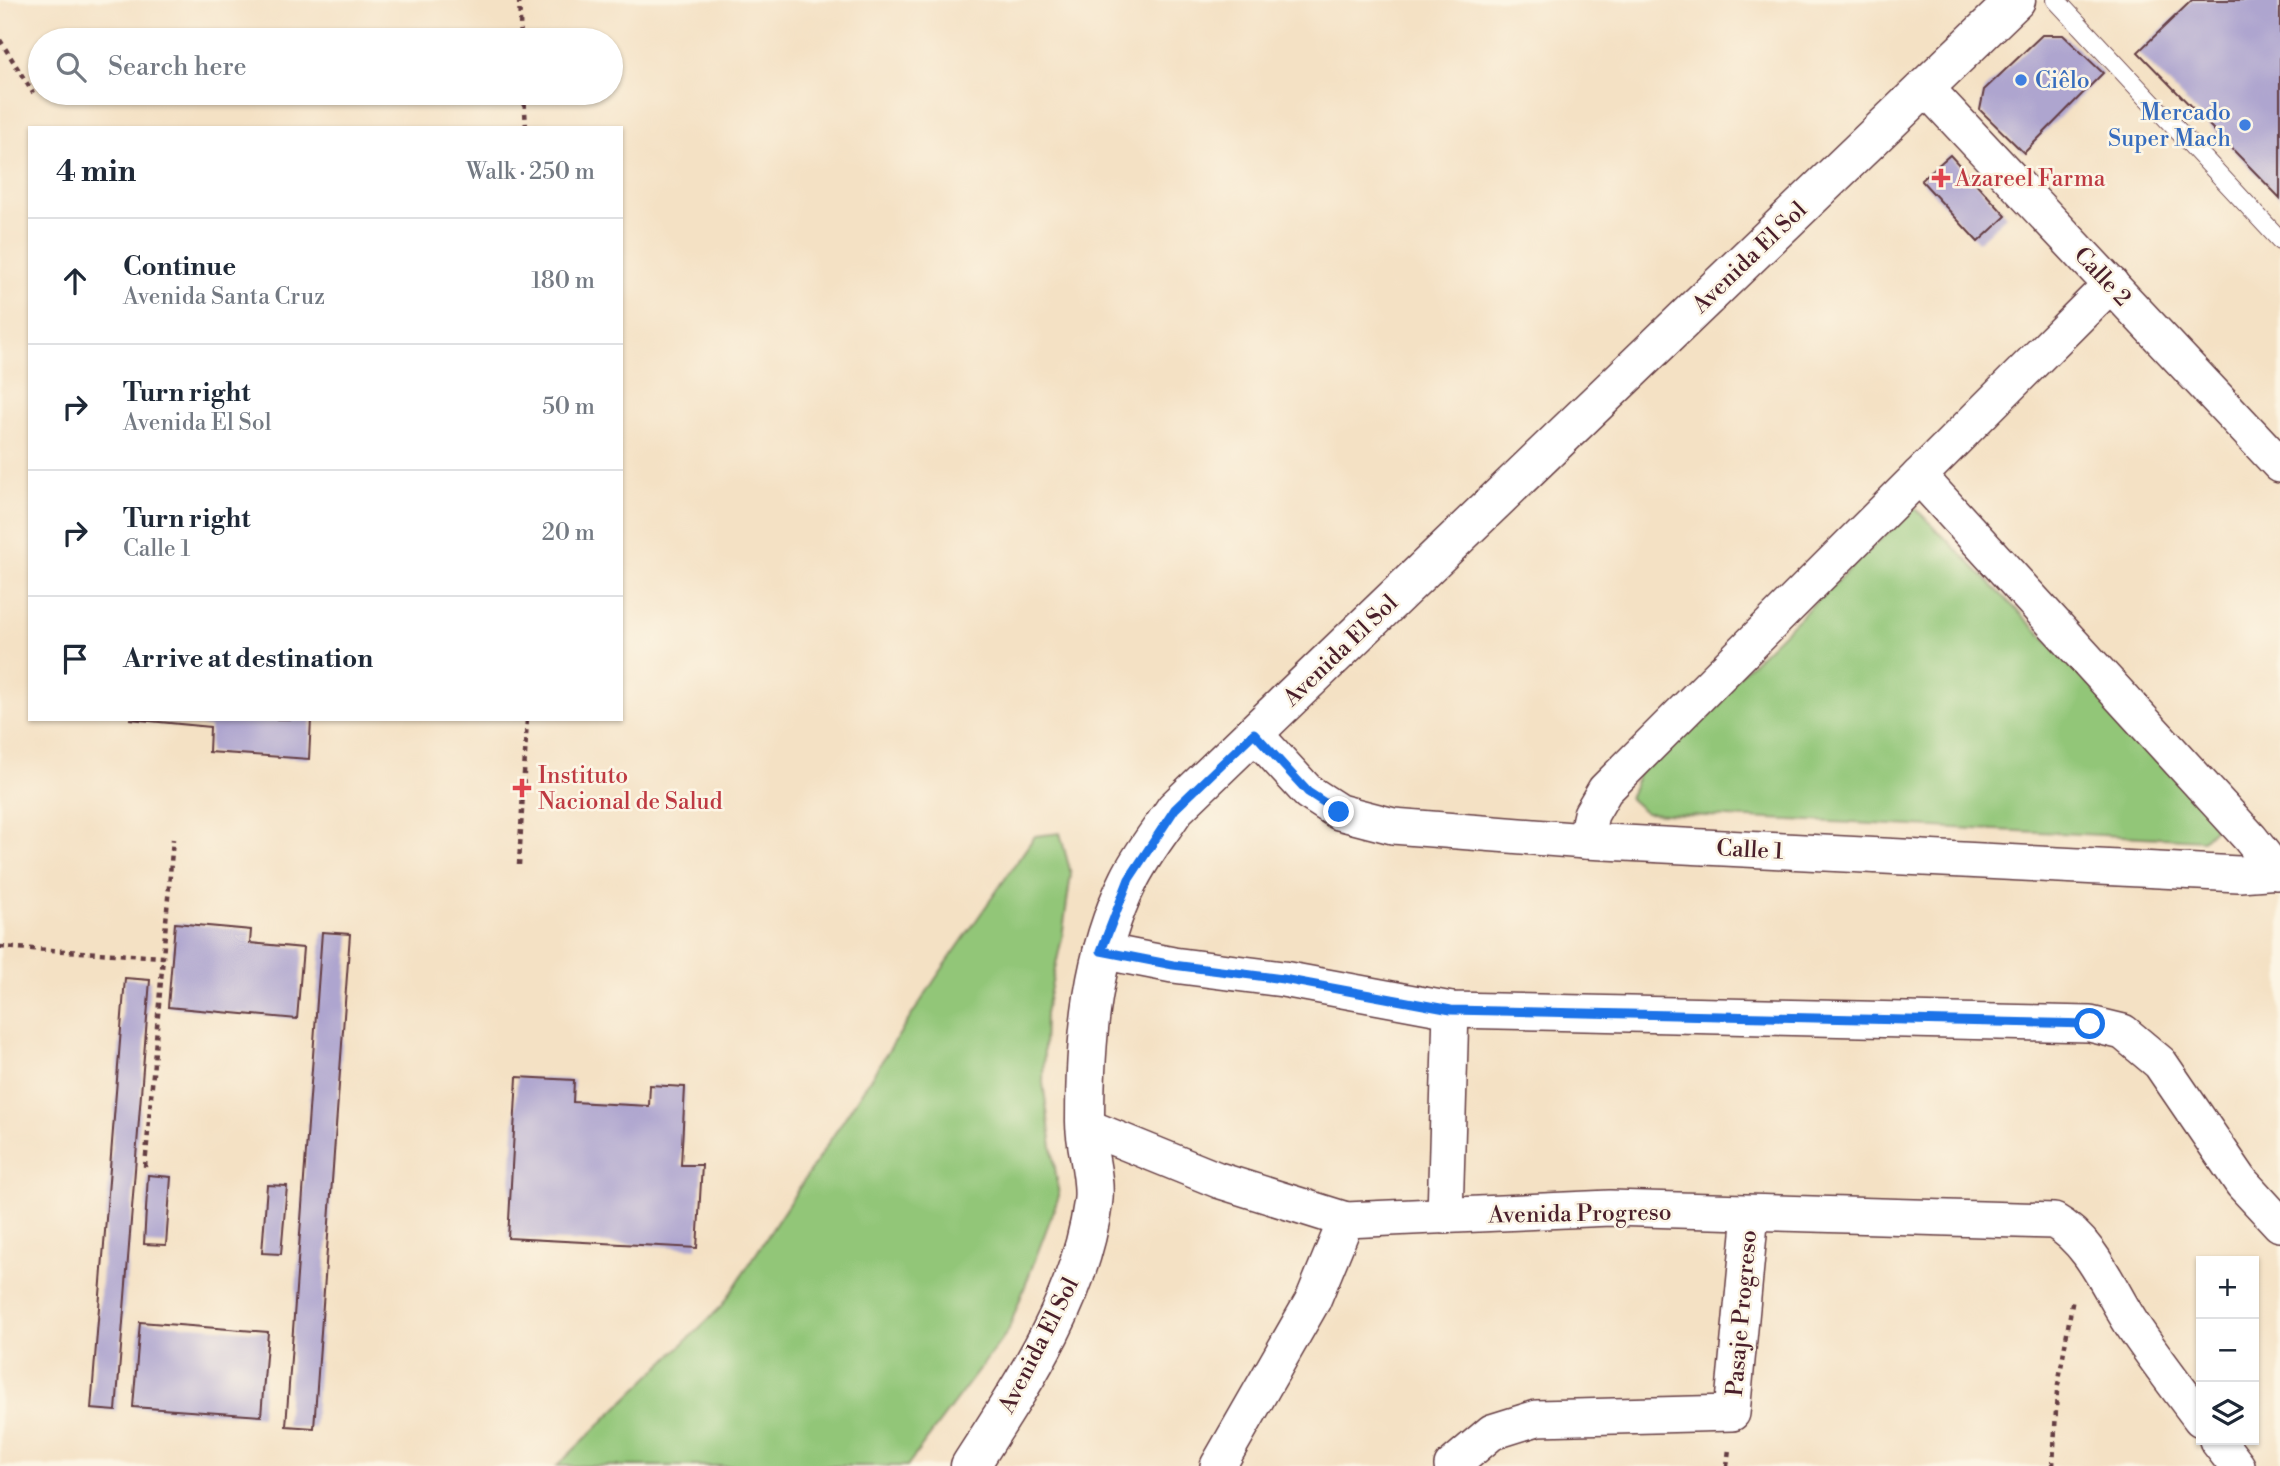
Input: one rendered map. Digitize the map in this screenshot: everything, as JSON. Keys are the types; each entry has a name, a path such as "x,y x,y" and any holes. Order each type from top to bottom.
{"street":[{"name":"Avenida El Sol","path":"970,1466 1023,1385 1074,1282 1094,1201 1084,1126 1085,1049 1101,951 1129,879 1175,809 2016,0"},
{"name":"Calle 2","path":"1925,87 2280,465"},
{"path":"1585,841 1591,814 1605,790 2111,284"},
{"path":"1919,476 2278,872"},
{"name":"Calle 1","path":"1254,733 1308,792 1339,812 1393,827 1585,841 2239,874 2278,872"},
{"path":"1101,951 1173,965 1283,979 1451,1010 2090,1024 2123,1032 2160,1063 2242,1183 2280,1224"},
{"path":"1445,1216 1451,1010"},
{"name":"Avenida Progreso","path":"1084,1126 1218,1180 1346,1220 1609,1208 2054,1221 2068,1229 2083,1246 2132,1324 2196,1412"},
{"name":"Pasaje Progreso","path":"1452,1466 1492,1432 1537,1418 1732,1413 1751,1213"},
{"path":"1218,1466 1313,1300 1346,1220"},
{"path":"2221,1445 2237,1466"}],"lane":[{"path":"2056,0 2280,240"}],"path":[{"path":"519,0 521,28"},
{"path":"0,40 28,85"},
{"path":"525,105 526,126"},
{"path":"519,865 527,721"},
{"path":"145,1167 173,839"},
{"path":"0,947 163,957"},
{"path":"2053,1466 2057,1391 2083,1246"}],"green space":[{"path":"1914,507 2215,809 2217,826 2203,840 1646,813 1629,798 1640,771"},
{"path":"1060,833 1071,874 1062,938 1045,1014 1043,1083 1059,1196 1008,1331 907,1466 557,1466 722,1306 936,978 1035,836"}],"building":[{"name":"Mercado Super Mach","path":"2192,0 2280,0 2280,198 2138,52"},
{"path":"2042,35 2063,35 2103,73 2024,153 1980,110 1984,90"},
{"path":"1950,155 2006,216 1978,242 1921,180"},
{"path":"149,721 311,721 309,759 209,752 210,727"},
{"path":"175,923 251,930 250,943 303,948 297,1019 168,1007"},
{"path":"322,932 350,934 314,1428 286,1426"},
{"path":"125,978 150,980 116,1411 91,1409"},
{"path":"517,1077 574,1080 573,1102 649,1106 650,1085 685,1087 681,1165 702,1165 697,1248 508,1238"},
{"path":"148,1175 171,1177 166,1245 144,1244"},
{"path":"267,1185 287,1186 281,1254 262,1253"},
{"path":"140,1322 268,1332 261,1416 133,1407"}],"place":[{"name":"Ciêlo","path":"2021,80"},
{"name":"Mercado Super Mach","path":"2245,125"},
{"name":"Azareel Farma","path":"1941,178"},
{"name":"Instituto Nacional de Salud","path":"522,788"}],"route":[{"path":"1339,812 1308,792 1254,733 1175,809 1129,879 1101,951 1173,965 1283,979 1451,1010 2090,1024"}]}
